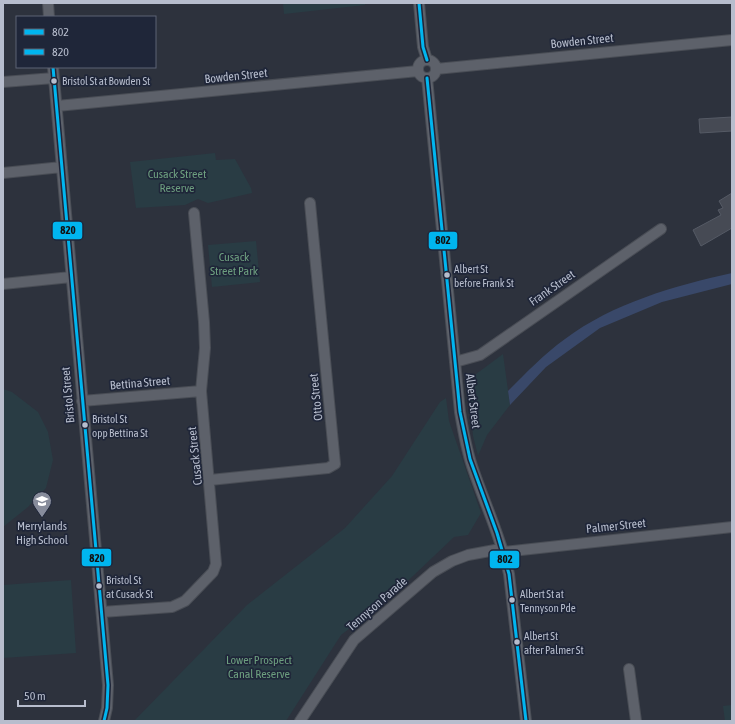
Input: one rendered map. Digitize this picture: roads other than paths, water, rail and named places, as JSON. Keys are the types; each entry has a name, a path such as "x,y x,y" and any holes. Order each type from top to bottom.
{"street":[{"path":"48,3 49,16"},
{"path":"419,3 423,47 427,60 433,63 436,70 434,75 427,78 421,76 418,71 418,64 427,60"},
{"name":"Bowden Street","path":"436,70 732,40"},
{"name":"Bristol Street","path":"53,68 108,685 107,708 104,721"},
{"name":"Bowden Street","path":"57,106 418,71"},
{"path":"3,82 54,78"},
{"name":"Albert Street","path":"427,78 455,362 465,443 504,552 509,574 526,721"},
{"path":"3,173 62,167"},
{"name":"Otto Street","path":"210,480 328,468 335,464 310,203"},
{"name":"Cusack Street","path":"102,612 172,607 185,601 213,572 216,564 210,480 201,391 205,348 204,322 194,212"},
{"name":"Frank Street","path":"455,362 480,355 661,229"},
{"path":"3,284 71,277"},
{"name":"Bettina Street","path":"82,401 201,391"},
{"name":"Palmer Street","path":"504,552 732,527"},
{"name":"Tennyson Parade","path":"300,721 354,640 433,572 452,561 468,555 495,550 504,552"},
{"path":"629,669 636,721"}],"water":[{"path":"732,273 732,284 662,302 600,328 546,367 510,405 508,391 550,351 584,326 603,315 645,297"}],"place":[{"name":"Bristol St at Bowden St","path":"54,81"},
{"name":"Albert St before Frank St","path":"447,275"},
{"name":"Bristol St opp Bettina St","path":"85,425"},
{"name":"Merrylands High School","path":"42,518"},
{"name":"Bristol St at Cusack St","path":"99,586"},
{"name":"Albert St at Tennyson Pde","path":"512,600"},
{"name":"Albert St after Palmer St","path":"517,642"}],"park label":[{"name":"Cusack Street Reserve","path":"177,181"},
{"name":"Cusack Street Park","path":"234,264"},
{"name":"Lower Prospect Canal Reserve","path":"259,667"}]}
